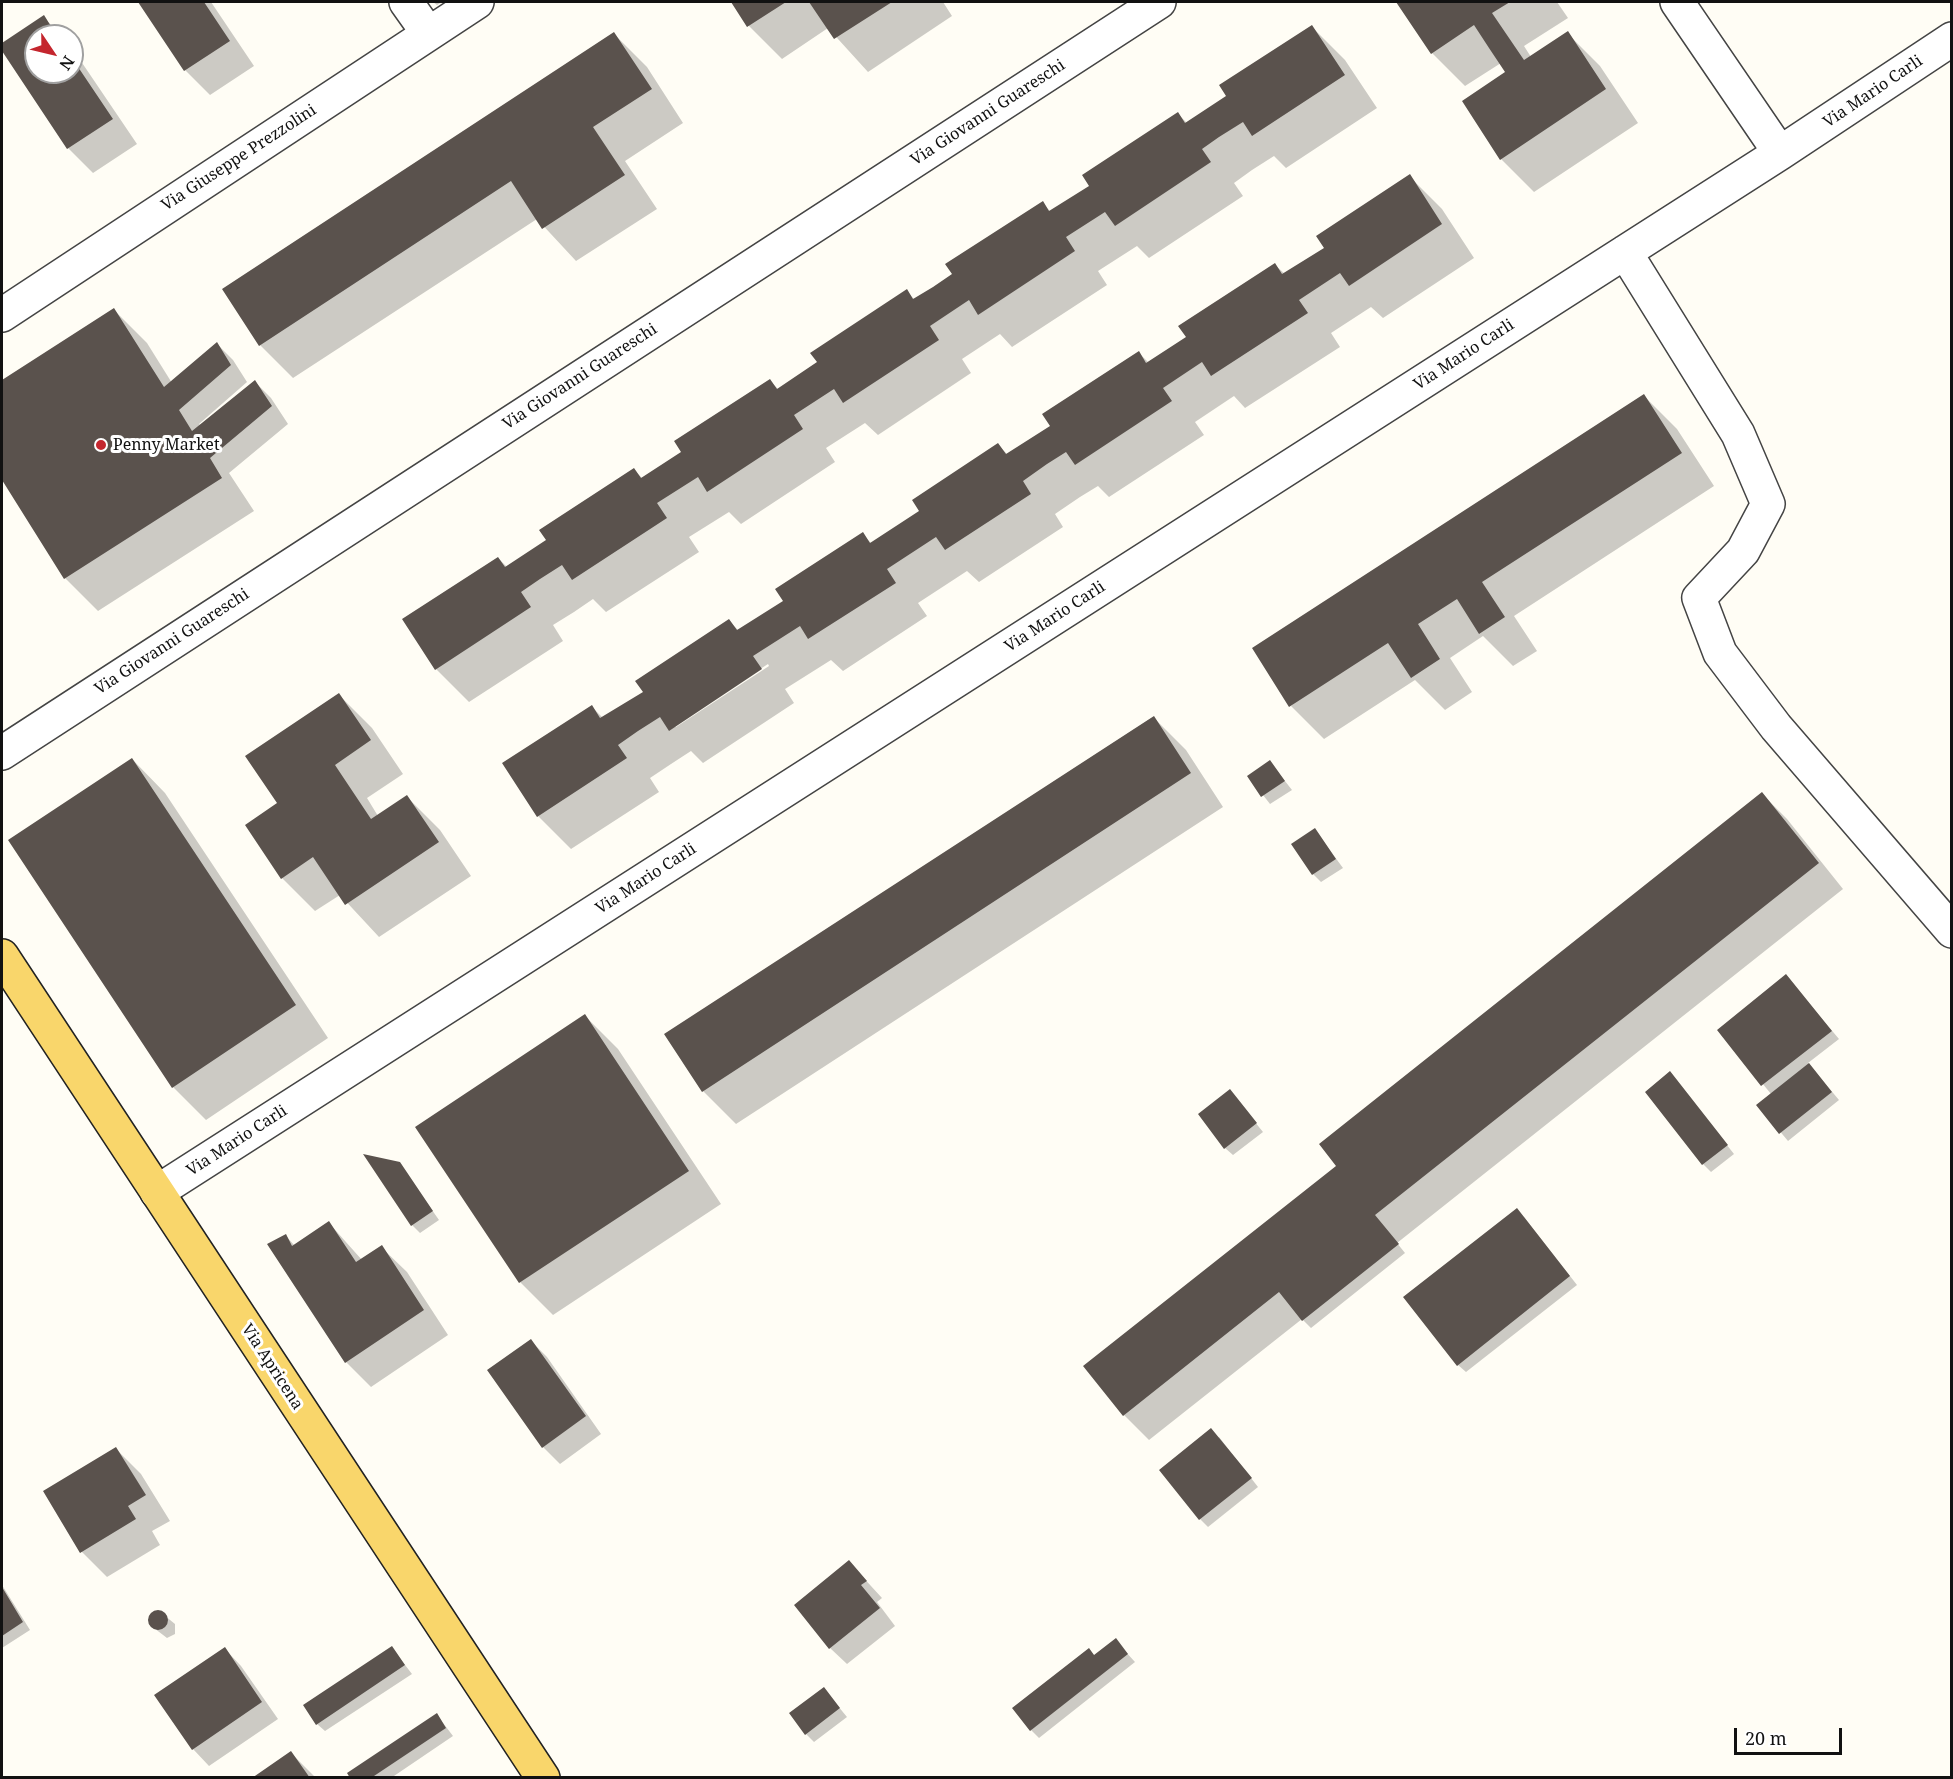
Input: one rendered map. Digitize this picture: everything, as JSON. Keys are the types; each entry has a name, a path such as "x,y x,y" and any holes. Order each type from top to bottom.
{"main road":[{"name":"Via Apricena","path":"4,965 157,1192 543,1778"}],"street":[{"path":"406,2 428,33"},
{"name":"Via Giuseppe Prezzolini","path":"2,315 477,2"},
{"name":"Via Giovanni Guareschi","path":"2,753 1159,2"},
{"path":"1677,2 1780,153"},
{"name":"Via Mario Carli","path":"157,1192 1780,153 1952,39"},
{"path":"1625,252 1738,434 1768,504 1743,551 1699,598 1720,652 1776,728 1952,931"}],"building":[{"path":"138,2 204,2 230,41 184,71"},
{"path":"731,2 786,2 747,27"},
{"path":"809,2 892,2 834,39"},
{"path":"1396,2 1510,2 1492,13 1524,60 1568,31 1606,89 1500,160 1462,101 1505,72 1474,25 1431,54"},
{"path":"44,15 50,24 30,24"},
{"path":"1312,25 1345,75 1252,136 1243,122 1219,137 1202,149 1211,162 1115,226 1105,212 1066,237 1075,251 978,315 969,300 930,326 939,340 843,403 834,389 794,415 803,429 707,492 698,477 657,503 667,518 572,580 562,565 540,579 521,592 531,607 435,670 402,619 498,557 505,567 546,540 539,530 634,468 641,478 681,452 674,441 770,379 777,389 817,362 810,353 907,289 913,299 933,287 952,274 945,264 1043,201 1049,211 1089,186 1082,175 1178,112 1185,123 1226,96 1219,85"},
{"path":"24,28 24,84 84,84 84,76 113,119 67,149 2,51 2,43"},
{"path":"614,32 652,89 593,127 625,175 542,229 511,181 259,346 222,289"},
{"path":"1410,174 1442,224 1349,286 1340,273 1299,300 1308,313 1211,376 1202,362 1163,388 1172,401 1075,465 1066,452 1047,464 1023,481 1031,494 945,550 936,537 887,569 896,583 808,639 800,626 753,656 762,669 669,731 660,717 638,731 618,745 627,758 537,817 502,763 592,705 600,718 643,692 635,681 729,619 737,630 783,601 775,589 863,532 870,543 919,511 912,500 998,443 1006,454 1050,426 1042,414 1139,351 1146,363 1186,337 1178,326 1275,263 1282,274 1324,248 1316,236"},
{"name":"Penny Market","path":"114,308 164,387 217,342 231,365 179,410 192,431 255,380 272,406 210,458 222,478 64,579 2,480 2,380"},
{"path":"1644,394 1682,453 1482,582 1505,617 1479,634 1457,599 1418,624 1440,659 1411,678 1388,643 1289,707 1252,648"},
{"path":"339,693 371,740 335,765 371,819 407,795 439,842 345,905 313,857 281,879 245,825 277,803 245,756"},
{"path":"1154,716 1191,773 702,1092 664,1034"},
{"path":"132,758 296,1005 172,1088 8,840"},
{"path":"1270,760 1285,781 1261,797 1247,776"},
{"path":"1762,792 1819,863 1375,1215 1399,1244 1302,1321 1279,1292 1123,1416 1083,1366 1336,1166 1319,1144"},
{"path":"1315,828 1336,859 1312,875 1291,844"},
{"path":"1786,974 1832,1031 1761,1086 1717,1030"},
{"path":"585,1014 689,1171 519,1283 415,1127"},
{"path":"1809,1063 1832,1092 1779,1134 1756,1105"},
{"path":"1670,1071 1728,1145 1702,1165 1645,1092"},
{"path":"1230,1089 1257,1123 1224,1149 1198,1114"},
{"path":"363,1154 400,1162 433,1211 411,1226"},
{"path":"1517,1208 1570,1276 1457,1366 1403,1297"},
{"path":"329,1221 356,1262 382,1245 424,1310 345,1363 267,1244 286,1234 292,1246"},
{"path":"531,1339 586,1416 542,1448 487,1370"},
{"path":"1211,1428 1252,1478 1199,1520 1159,1470"},
{"path":"116,1447 146,1495 128,1506 136,1519 80,1553 43,1491"},
{"path":"849,1560 867,1581 861,1585 880,1608 829,1649 794,1605"},
{"path":"2,1587 23,1622 2,1636"},
{"path":"158,1610 165,1613 168,1620 165,1627 158,1630 151,1627 148,1620 151,1613"},
{"path":"1116,1638 1128,1654 1030,1731 1012,1708 1089,1648 1094,1655"},
{"path":"392,1646 405,1665 316,1725 303,1705"},
{"path":"225,1647 262,1702 192,1750 154,1695"},
{"path":"824,1687 840,1708 805,1735 789,1713"},
{"path":"437,1713 446,1728 371,1778 350,1778 347,1773"},
{"path":"291,1751 310,1778 252,1778"}],"place":[{"name":"Penny Market","path":"101,445"}]}
